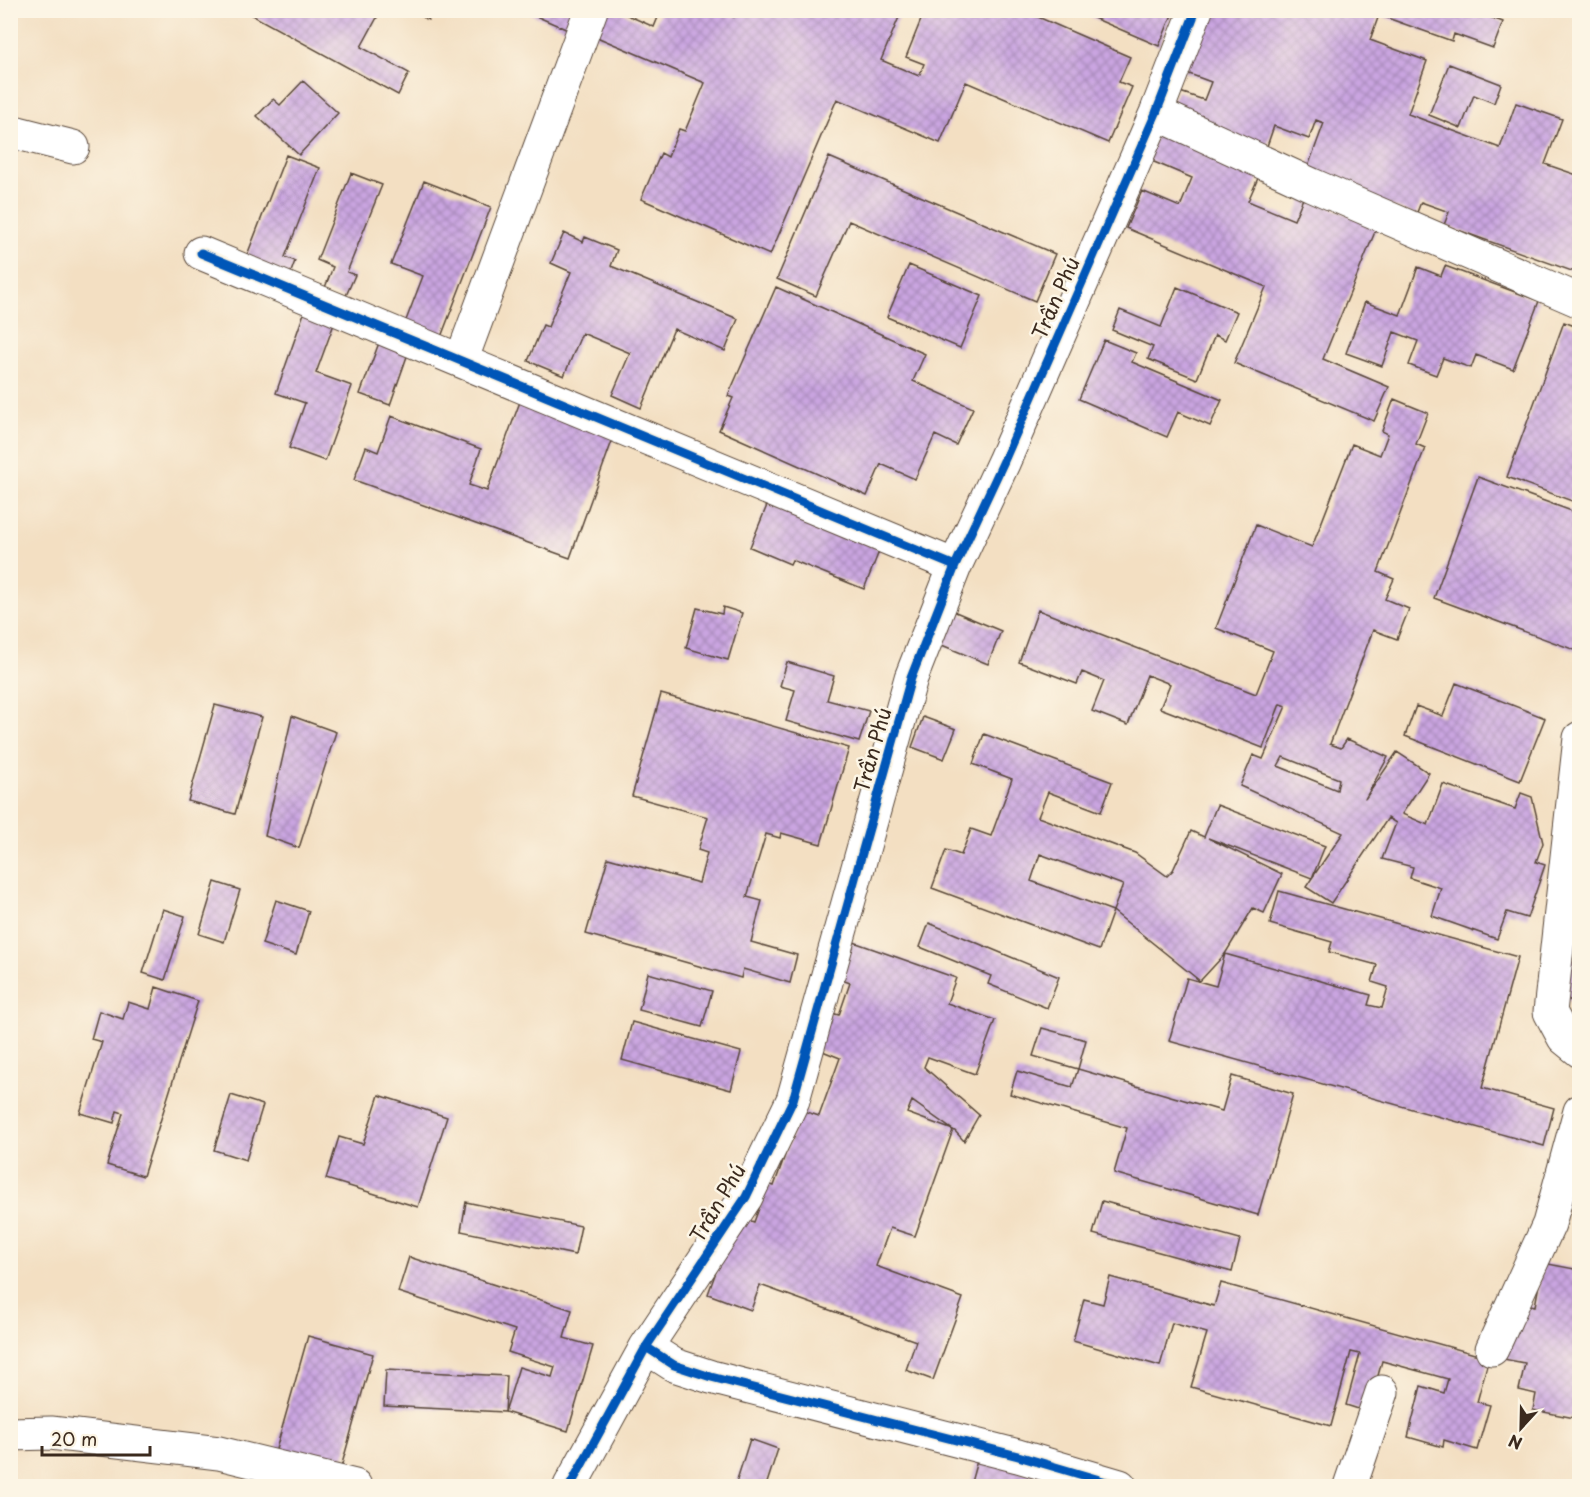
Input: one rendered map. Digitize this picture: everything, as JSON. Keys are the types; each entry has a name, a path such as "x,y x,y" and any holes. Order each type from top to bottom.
{"street":[{"path":"461,361 591,10"},
{"name":"Trần Phú","path":"570,1486 646,1347 746,1197 794,1100 912,678 956,566 1009,451 1156,113 1196,10"},
{"path":"1156,113 1312,185 1580,301"},
{"path":"10,131 73,147"},
{"path":"201,253 956,566"},
{"path":"1580,738 1550,1012 1564,1038 1580,1051"},
{"path":"1492,1349 1549,1224 1580,1111"},
{"path":"646,1347 674,1365 711,1377 1018,1455 1120,1486"},
{"path":"1350,1486 1382,1392"},
{"path":"10,1434 51,1433 219,1453 355,1486"}],"building":[{"path":"249,10 377,10 380,12 361,47 409,73 398,95 248,13"},
{"path":"410,10 434,10 428,20"},
{"path":"522,10 577,10 568,30"},
{"path":"595,10 616,10 654,27 661,10 717,10 734,17 737,10 902,10 881,60 919,76 924,64 906,57 925,10 1022,10 1130,57 1119,82 1132,87 1108,143 966,82 940,143 837,99 770,255 641,199 661,153 668,157 679,129 685,131 705,83 585,32"},
{"path":"1075,10 1174,10 1159,46"},
{"path":"1207,10 1471,10 1503,22 1493,48 1454,34 1452,41 1379,15 1370,40 1427,61 1408,114 1500,148 1516,103 1562,119 1545,164 1580,176 1580,274 1444,225 1449,212 1421,202 1416,215 1305,175 1324,123 1316,120 1309,139 1274,126 1266,149 1169,114 1177,91 1204,100 1211,82 1184,72"},
{"path":"1449,64 1501,84 1494,103 1474,95 1461,128 1429,115"},
{"path":"303,81 338,113 299,155 257,116 273,99 280,105"},
{"path":"1160,127 1262,169 1248,201 1294,220 1304,196 1377,227 1323,359 1389,387 1374,421 1234,363 1266,287 1126,228 1142,191 1180,207 1192,178 1147,159"},
{"path":"286,155 320,168 285,257 295,261 286,286 242,268"},
{"path":"829,157 1055,254 1035,301 849,221 816,296 777,279"},
{"path":"351,173 382,185 347,272 355,275 345,298 324,290 333,267 317,260"},
{"path":"424,181 491,207 441,337 405,323 423,276 391,264"},
{"path":"564,233 583,242 585,237 617,250 611,266 738,319 725,351 674,329 641,408 612,395 630,353 582,333 564,376 528,361 543,325 548,327 571,272 551,263"},
{"path":"909,265 982,296 960,348 887,317"},
{"path":"1445,266 1539,301 1513,369 1476,355 1471,368 1443,358 1436,375 1409,365 1418,341 1394,332 1382,366 1346,353 1365,302 1400,315 1418,267 1441,276"},
{"path":"776,287 925,354 913,381 973,408 956,445 935,435 915,479 881,464 867,496 719,430 733,398 728,396"},
{"path":"1177,287 1237,312 1225,340 1215,335 1197,379 1148,359 1153,347 1112,330 1120,310 1161,327"},
{"path":"304,313 334,324 316,373 352,386 325,461 289,448 305,403 276,393"},
{"path":"1564,322 1580,328 1580,504 1507,477"},
{"path":"383,332 412,342 390,405 360,394"},
{"path":"1104,340 1136,353 1132,362 1222,400 1210,426 1178,412 1167,437 1079,399"},
{"path":"524,391 616,430 570,558 354,480 366,447 378,452 391,416 481,449 469,485 487,491"},
{"path":"1394,399 1428,413 1416,444 1425,448 1378,572 1394,579 1385,599 1409,609 1397,639 1373,630 1330,744 1341,748 1347,739 1388,757 1365,799 1397,752 1429,773 1402,814 1428,825 1443,784 1515,809 1521,793 1532,797 1543,843 1536,862 1545,865 1527,918 1507,912 1497,939 1432,916 1441,888 1410,878 1413,867 1382,859 1396,823 1388,818 1331,903 1306,887 1343,833 1240,786 1253,755 1263,759 1286,706 1280,704 1263,748 1160,708 1170,684 1147,675 1128,725 1092,711 1104,681 1082,672 1077,684 1019,662 1038,610 1256,694 1273,651 1216,628 1256,525 1312,547 1352,444 1380,455 1388,434 1382,431","holes":["1283,757 1339,779 1337,790 1278,766"]},
{"path":"1478,477 1580,514 1580,652 1434,598"},
{"path":"768,503 880,549 864,589 792,560 790,564 750,547"},
{"path":"723,607 742,613 728,660 686,648 697,608 722,614"},
{"path":"946,608 1001,631 988,664 932,641"},
{"path":"787,662 834,676 827,700 869,711 859,742 786,721 795,690 780,686"},
{"path":"1456,683 1545,718 1520,781 1405,736 1416,706 1443,716"},
{"path":"661,694 849,748 821,844 781,833 780,838 766,834 747,897 762,901 751,942 797,955 790,983 743,969 741,978 586,934 608,858 699,883 707,853 698,850 708,817 632,796"},
{"path":"215,705 262,717 235,814 188,801"},
{"path":"292,716 336,732 299,848 265,836"},
{"path":"923,717 956,729 944,759 912,747"},
{"path":"984,734 1112,782 1101,812 1048,792 1038,817 1135,853 1167,876 1173,870 1191,831 1204,837 1217,805 1325,846 1312,878 1208,838 1282,874 1264,913 1253,908 1225,954 1200,981 1113,911 1099,950 932,888 946,850 961,855 971,829 991,836 1012,779 973,764","holes":["1040,854 1123,885 1113,911 1031,881"]},
{"path":"215,882 240,890 224,942 199,934"},
{"path":"1279,891 1518,957 1482,1088 1554,1108 1544,1146 1169,1041 1187,978 1216,986 1225,954 1371,995 1368,1005 1382,1008 1388,987 1372,982 1377,965 1329,952 1332,942 1270,924"},
{"path":"276,900 309,911 296,955 262,944"},
{"path":"163,909 185,916 165,980 143,973"},
{"path":"929,923 1059,977 1047,1008 988,984 991,976 920,947"},
{"path":"848,940 956,978 947,1003 995,1020 975,1074 928,1057 924,1067 979,1115 964,1141 953,1130 915,1236 890,1228 876,1266 963,1298 933,1380 906,1370 916,1341 760,1285 751,1310 708,1294 736,1216 754,1222 768,1184 774,1186 801,1110 819,1116 840,1058 815,1048 828,1012 839,1015 850,983 834,977","holes":["912,1101 953,1130 907,1113"]},
{"path":"1562,958 1580,959 1580,1000 1560,1000"},
{"path":"648,973 712,991 702,1027 639,1010"},
{"path":"156,987 198,1001 143,1176 107,1165 123,1113 117,1111 114,1123 80,1113 102,1042 91,1039 99,1011 123,1019 128,1002 150,1009"},
{"path":"632,1022 741,1052 731,1090 622,1060"},
{"path":"1042,1028 1086,1040 1078,1069 1033,1056"},
{"path":"1078,1069 1222,1111 1232,1076 1293,1094 1258,1215 1114,1173 1127,1128 1010,1094 1017,1071 1072,1087"},
{"path":"231,1095 263,1105 246,1160 214,1150"},
{"path":"379,1095 447,1117 418,1207 326,1179 339,1137 363,1144"},
{"path":"1102,1201 1240,1239 1232,1272 1093,1234"},
{"path":"466,1202 581,1226 575,1255 461,1231"},
{"path":"409,1257 572,1310 564,1338 593,1346 568,1431 505,1412 519,1367 552,1377 555,1367 508,1352 515,1330 398,1292"},
{"path":"1543,1263 1580,1270 1580,1419 1533,1410 1536,1394 1519,1390 1525,1363 1498,1358 1521,1303 1535,1306"},
{"path":"1110,1277 1214,1306 1221,1283 1489,1358 1477,1402 1490,1405 1477,1450 1444,1440 1443,1447 1408,1437 1421,1386 1444,1393 1448,1379 1382,1361 1368,1412 1346,1405 1360,1354 1351,1352 1331,1426 1191,1387 1207,1333 1172,1323 1160,1366 1073,1341 1084,1299 1103,1304"},
{"path":"308,1336 373,1354 340,1471 275,1453"},
{"path":"386,1370 507,1376 505,1412 384,1406"},
{"path":"750,1439 778,1449 766,1486 735,1486"},
{"path":"978,1457 1069,1486 970,1486"}],"cycle path":[{"path":"570,1486 646,1347 746,1197 793,1100 911,678 955,566 1004,461 1156,113 1196,10"},
{"path":"201,253 955,566"},
{"path":"646,1347 674,1365 711,1377 1018,1456 1120,1486"}]}
